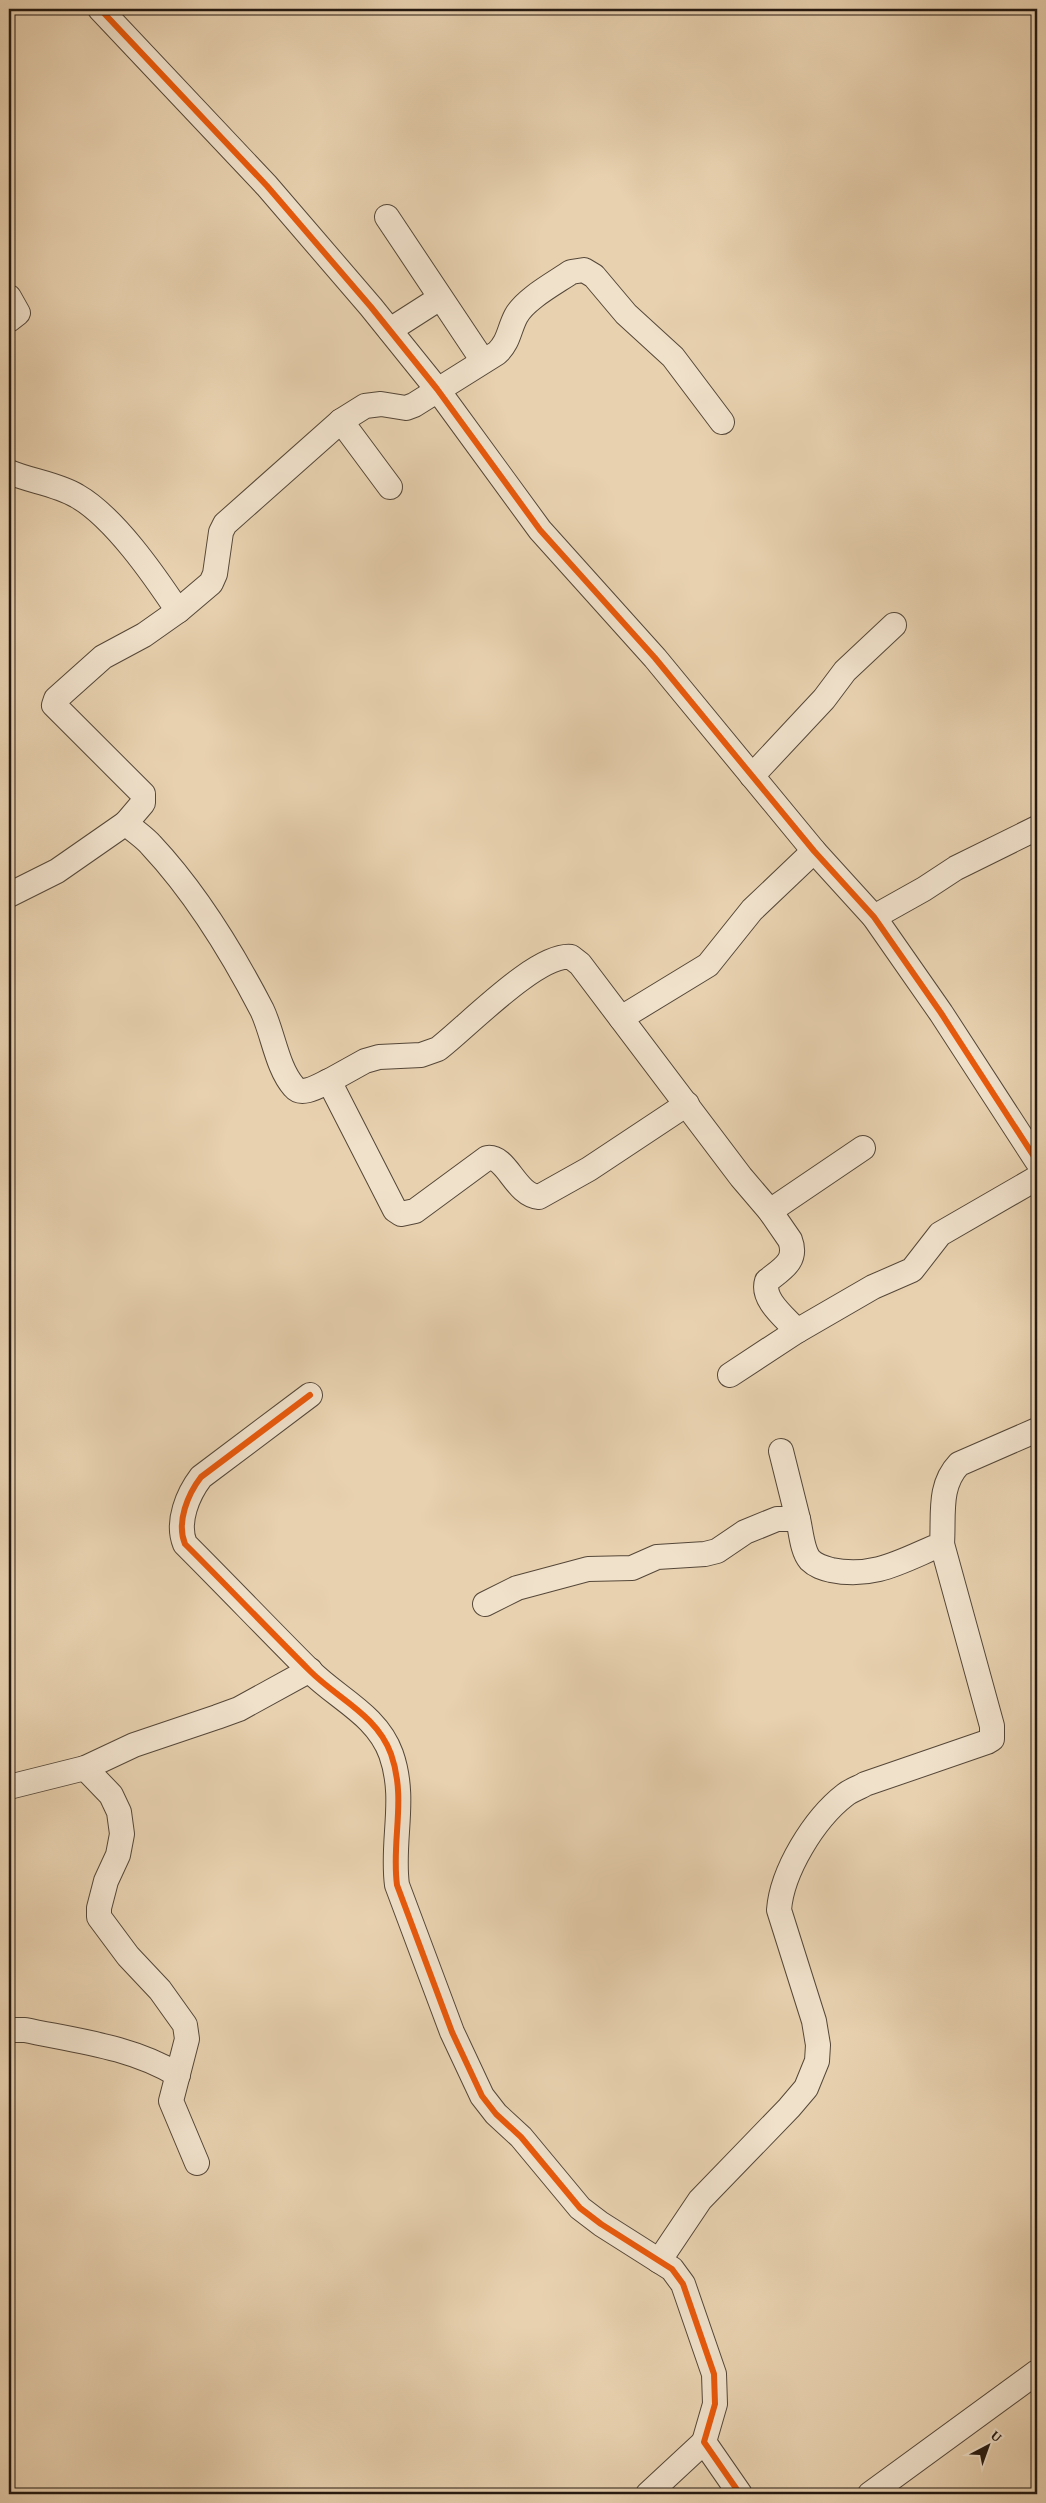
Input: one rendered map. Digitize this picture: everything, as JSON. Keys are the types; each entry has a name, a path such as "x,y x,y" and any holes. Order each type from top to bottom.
{"street":[{"path":"100,9 267,186 390,330 437,389 540,530 655,658 814,851 874,917 941,1013 1037,1161"},
{"path":"387,218 484,361"},
{"path":"9,895 56,871 126,823 143,803 143,794 58,709 54,702 61,693 103,657 144,634 178,611 211,583 215,574 221,532 229,519 341,421 365,406 381,404 406,408 414,405 502,348 517,314 524,306 570,272 584,270 594,276 626,314 666,350 722,422"},
{"path":"9,297 18,313 9,320"},
{"path":"390,330 440,298"},
{"path":"341,421 390,487"},
{"path":"9,472 75,495 86,502 124,538 178,611"},
{"path":"752,776 824,699 845,671 894,625"},
{"path":"126,823 159,854 215,926 263,1012 281,1062 293,1087 298,1091 304,1091 329,1081 366,1061 379,1057 421,1055 438,1049 530,972 556,958 571,957 580,964 741,1177 770,1211 790,1240 794,1250 790,1262 767,1281 766,1289 768,1298 797,1331"},
{"path":"874,917 924,889 956,868 1037,828"},
{"path":"621,1018 708,965 752,910 814,851"},
{"path":"329,1081 395,1210 401,1214 415,1211 487,1158 497,1160 526,1194 539,1196 551,1192 687,1104"},
{"path":"770,1211 864,1148"},
{"path":"730,1375 797,1331 873,1287 912,1270 940,1234 1037,1178"},
{"path":"310,1395 200,1477 192,1488 186,1506 181,1535 185,1544 310,1670 376,1726 390,1752 396,1774 400,1818 395,1872 397,1885 452,2032 482,2096 496,2114 521,2137 580,2208 601,2224 672,2269 683,2284 714,2374 715,2404 704,2442 648,2494"},
{"path":"652,2257 700,2200 790,2108 806,2088 817,2061 818,2045 814,2021 779,1910 780,1891 813,1829 846,1794 865,1784 987,1742 993,1733 942,1544 943,1498 951,1473 959,1464 1037,1430"},
{"path":"781,1450 806,1554 810,1561 820,1568 850,1574 872,1572 942,1544"},
{"path":"486,1604 517,1588 588,1569 632,1568 657,1557 705,1554 717,1551 745,1532 777,1519 798,1520"},
{"path":"9,1787 85,1768 134,1745 239,1709 310,1670"},
{"path":"85,1768 111,1795 119,1812 122,1834 118,1855 106,1881 99,1908 100,1918 128,1956 160,1990 185,2025 187,2039 171,2101 197,2163"},
{"path":"9,2030 25,2030 132,2053 157,2062 178,2075"},
{"path":"870,2494 1037,2372"},
{"path":"704,2442 740,2494"}],"cycle path":[{"path":"100,9 267,186 371,307 437,389 540,530 655,658 814,851 874,917 941,1013 1037,1161"},
{"path":"310,1395 201,1477 185,1509 182,1527 185,1544 310,1671 367,1718 385,1740 396,1771 398,1787 397,1885 452,2032 482,2096 496,2114 521,2137 580,2208 601,2224 672,2269 683,2284 714,2374 715,2404 704,2442 740,2494"}]}
